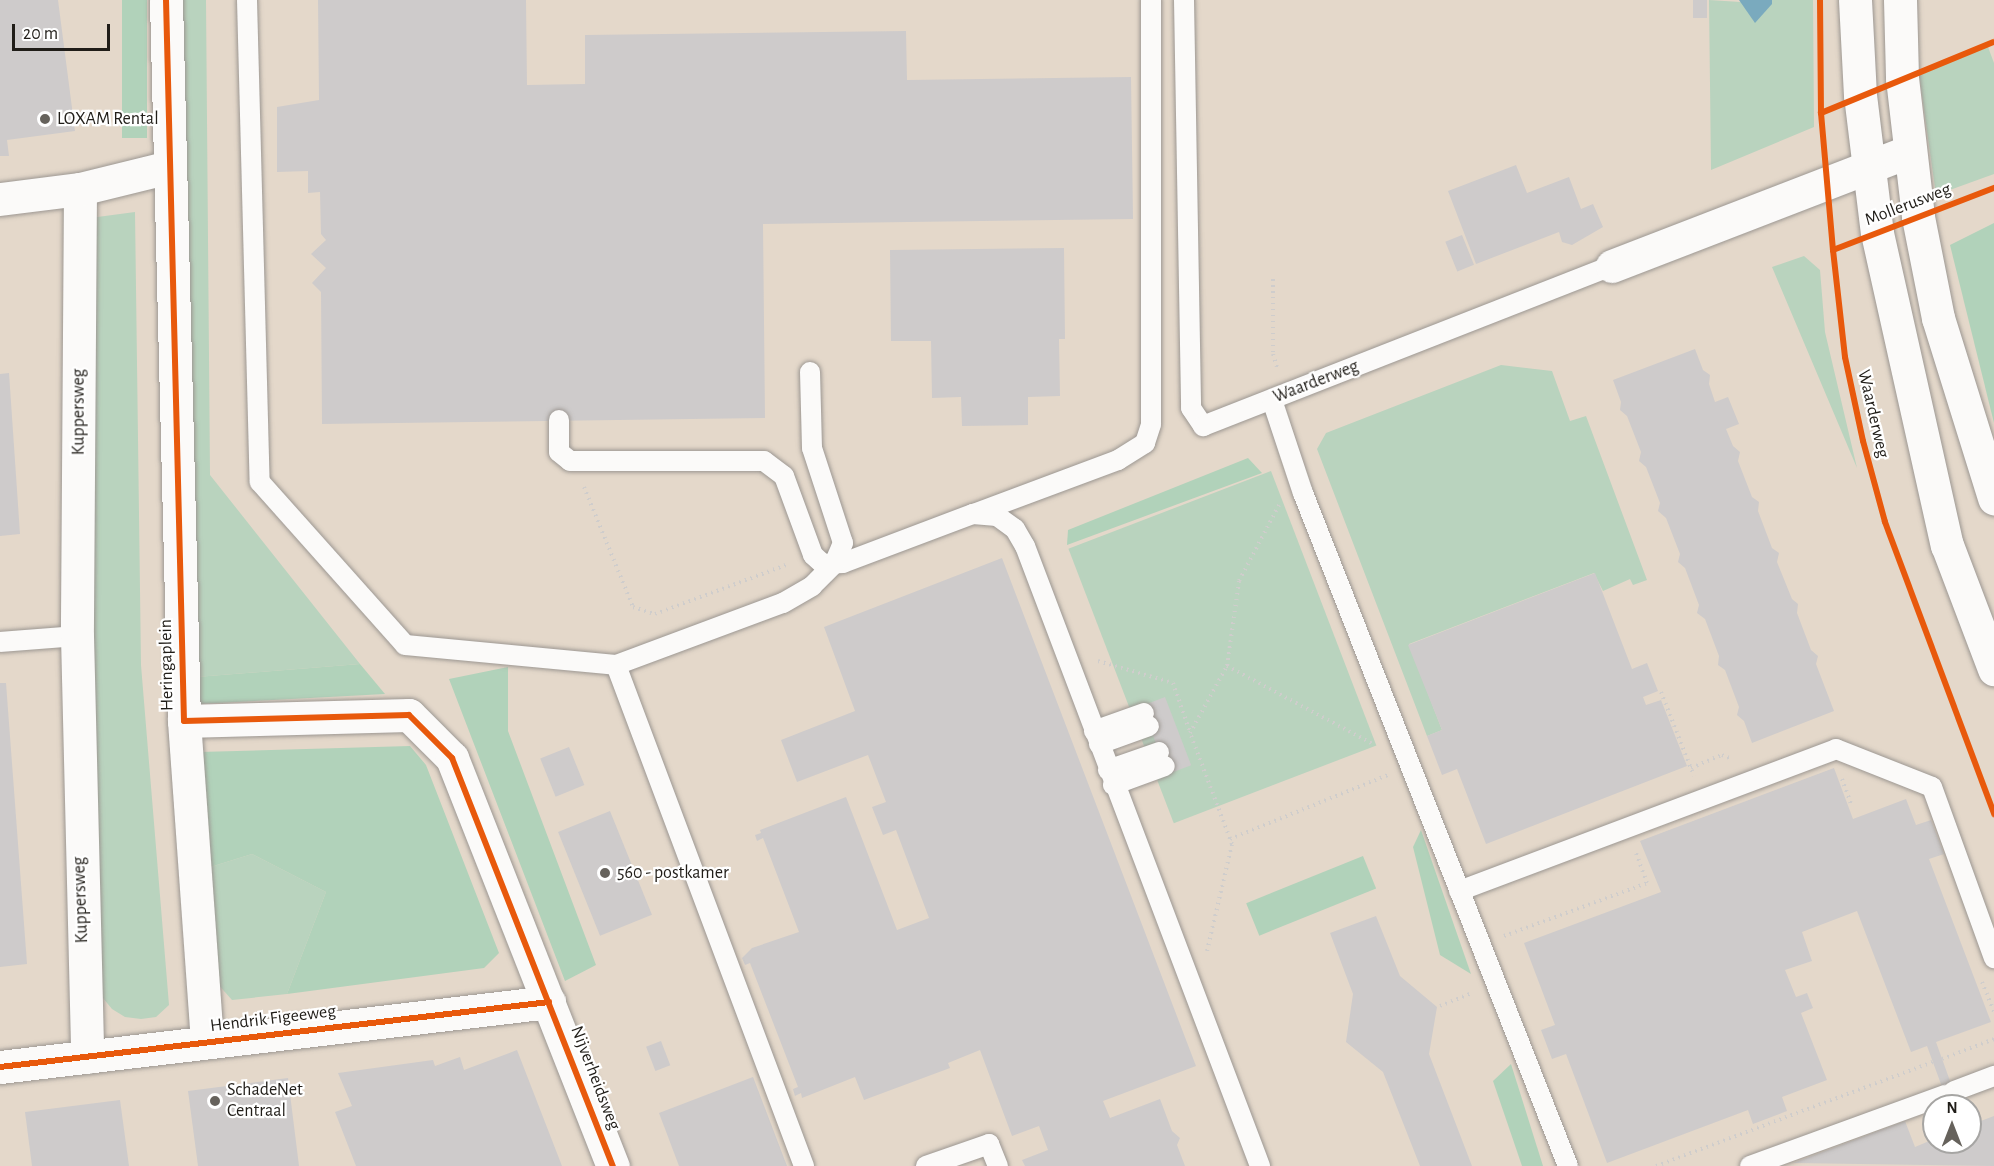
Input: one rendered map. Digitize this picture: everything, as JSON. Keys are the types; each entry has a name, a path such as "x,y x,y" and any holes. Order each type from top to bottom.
{"street":[{"name":"Heringaplein","path":"166,0 184,721 207,1042"},
{"path":"1855,0 1869,167 1879,244 1947,544 1994,669"},
{"path":"1900,0 1908,152 1938,318 1994,498"},
{"name":"Waarderweg","path":"1612,266 1908,152"},
{"path":"0,199 80,189 169,167"},
{"name":"Kuppersweg","path":"80,189 77,636 87,1057"},
{"name":"Heringaplein","path":"184,721 409,715 452,758 549,1002"},
{"name":"Hendrik Figeeweg","path":"0,1067 549,1002"},
{"name":"Nijverheidsweg","path":"549,1002 613,1166"}],"lane":[{"path":"247,0 260,482 405,645 616,665 783,603 812,586 834,564 843,543 812,448 810,372"},
{"path":"559,420 559,452 570,460 764,460 784,476 813,555 823,564 834,564 1118,460 1145,443 1150,424 1150,0"},
{"name":"Waarderweg","path":"1184,0 1191,408 1203,426 1612,266"},
{"path":"1272,400 1303,493 1413,765 1568,1166"},
{"path":"973,514 997,516 1015,529 1025,546 1103,758 1260,1166"},
{"path":"0,642 77,636"},
{"path":"616,665 804,1166"},
{"path":"1103,758 1154,739"},
{"path":"1103,758 1154,739"},
{"path":"1103,758 1154,739"},
{"path":"1460,891 1836,749 1932,787 1994,958"},
{"path":"1750,1166 1994,1076"},
{"path":"926,1166 989,1144 998,1166"}],"path":[{"path":"1268,378 1290,370"},
{"path":"581,481 633,607 655,614 813,555"},
{"path":"1190,733 1227,666 1239,581 1280,503 1303,493"},
{"path":"1094,651 1098,662 1173,683 1230,839 1206,955"},
{"path":"1227,666 1413,765"},
{"path":"1661,692 1703,799"},
{"path":"1691,768 1722,755 1739,763"},
{"path":"1230,839 1413,765"},
{"path":"1840,772 1852,806"},
{"path":"1497,938 1647,883 1635,850"},
{"path":"1978,970 1994,1012"},
{"path":"1942,1059 1994,1039"},
{"path":"1656,1166 1933,1062"}],"shaded area":[{"path":"0,0 1994,0 1994,1166 0,1166"}],"green space":[{"path":"122,0 147,0 147,138 122,138"},
{"path":"181,0 206,0 210,475 360,664 196,677"},
{"path":"1709,0 1772,4 1772,0 1813,0 1814,127 1711,170"},
{"path":"1988,47 1994,63 1994,174 1936,195 1919,74"},
{"path":"135,212 141,665 169,1005 156,1017 141,1019 125,1017 112,1009 98,992 89,644 90,218"},
{"path":"1994,223 1994,423 1950,245"},
{"path":"1804,256 1820,270 1825,332 1857,468 1772,267"},
{"path":"1501,365 1552,371 1570,421 1586,416 1647,580 1633,585 1630,579 1603,591 1594,573 1409,644 1442,730 1427,736 1317,449 1326,433"},
{"path":"1248,458 1262,473 1067,545 1068,530"},
{"path":"1271,471 1376,745 1174,823 1068,549"},
{"path":"360,664 385,694 198,704 196,677"},
{"path":"508,667 508,731 596,965 565,981 449,679"},
{"path":"410,746 426,765 499,953 484,968 287,994 326,892 252,854 204,869 199,752"},
{"path":"1421,830 1471,974 1440,955 1413,847"},
{"path":"252,854 326,892 287,994 232,1000 216,982 204,869"},
{"path":"1363,856 1376,888 1259,936 1246,903"},
{"path":"1511,1064 1543,1166 1522,1166 1493,1081"}],"water":[{"path":"1739,0 1772,0 1772,4 1755,23"}],"building":[{"path":"0,0 58,0 75,131 7,140 9,156 0,156"},
{"path":"318,0 526,0 527,85 585,84 585,35 906,31 907,80 1131,77 1133,219 763,224 765,418 322,424 321,292 312,283 326,268 311,254 326,240 321,234 320,192 308,193 308,171 277,172 277,107 319,100"},
{"path":"1693,0 1707,0 1707,18 1693,18"},
{"path":"1516,165 1527,193 1569,177 1581,209 1593,204 1603,227 1572,245 1562,242 1559,232 1476,264 1448,191"},
{"path":"1462,235 1474,265 1457,271 1445,242"},
{"path":"1064,248 1065,339 1059,339 1060,396 1028,397 1028,425 962,426 961,397 932,398 931,341 891,341 890,250"},
{"path":"1695,349 1703,370 1710,375 1709,384 1715,402 1728,397 1739,424 1726,429 1733,446 1740,452 1738,461 1752,497 1759,502 1758,511 1772,548 1779,553 1777,562 1792,599 1798,604 1797,613 1811,650 1818,656 1816,664 1834,711 1752,743 1744,721 1737,715 1739,707 1725,670 1718,665 1719,656 1705,619 1697,613 1699,605 1685,568 1678,562 1680,554 1666,518 1658,511 1660,503 1646,467 1639,461 1641,452 1627,416 1620,410 1621,402 1613,380"},
{"path":"9,373 20,534 0,536 0,374"},
{"path":"1002,558 1196,1066 1103,1101 1110,1118 1160,1099 1172,1131 1180,1138 1177,1145 1185,1166 1025,1166 1022,1160 1048,1150 1039,1126 1012,1136 980,1050 948,1063 950,1068 864,1100 855,1077 802,1098 801,1093 795,1096 793,1089 798,1087 750,963 745,965 742,958 752,948 799,932 763,838 757,841 755,835 761,833 760,830 846,797 897,930 929,918 896,830 883,835 872,807 886,802 868,755 797,782 781,740 855,711 824,627"},
{"path":"1595,573 1632,669 1647,663 1658,691 1643,697 1646,705 1661,700 1687,766 1486,844 1457,769 1442,775 1427,736 1442,730 1408,645"},
{"path":"0,683 6,683 27,964 0,967"},
{"path":"1165,697 1191,765 1168,774 1142,706"},
{"path":"569,747 584,785 556,797 540,759"},
{"path":"1834,768 1853,819 1906,799 1916,825 1931,820 1944,854 1929,859 1991,1022 1936,1042 1955,1094 1945,1094 1927,1046 1911,1052 1857,911 1802,932 1812,961 1785,970 1796,997 1807,993 1813,1008 1801,1013 1827,1080 1782,1097 1787,1111 1753,1124 1748,1110 1607,1163 1566,1054 1552,1059 1541,1030 1555,1025 1524,943 1661,892 1640,841"},
{"name":"560 - postkamer","path":"610,811 652,915 600,936 558,832"},
{"path":"1376,916 1400,976 1437,1007 1429,1054 1472,1166 1420,1166 1383,1072 1346,1042 1353,994 1330,933"},
{"path":"661,1041 670,1065 655,1071 646,1047"},
{"path":"517,1050 562,1166 356,1166 335,1112 352,1106 338,1073 433,1060 435,1066 460,1057 464,1070"},
{"path":"753,1077 787,1166 679,1166 659,1113"},
{"path":"288,1078 299,1166 198,1166 188,1091"},
{"path":"120,1100 129,1166 32,1166 25,1112"},
{"path":"1994,1116 1994,1166 1793,1163 1905,1121 1915,1147 1922,1144 1922,1154 1982,1154 1982,1120"}],"cycle path":[{"path":"166,0 184,721 409,715 452,758 613,1166"},
{"path":"1820,0 1821,113 1845,357 1863,441 1885,522 1994,814"},
{"path":"1821,113 1993,42"},
{"name":"Mollerusweg","path":"1833,250 1994,188"},
{"path":"0,1067 549,1002"}],"place":[{"name":"LOXAM Rental","path":"45,119"},
{"name":"560 - postkamer","path":"605,873"},
{"name":"SchadeNet Centraal","path":"215,1101"}]}
